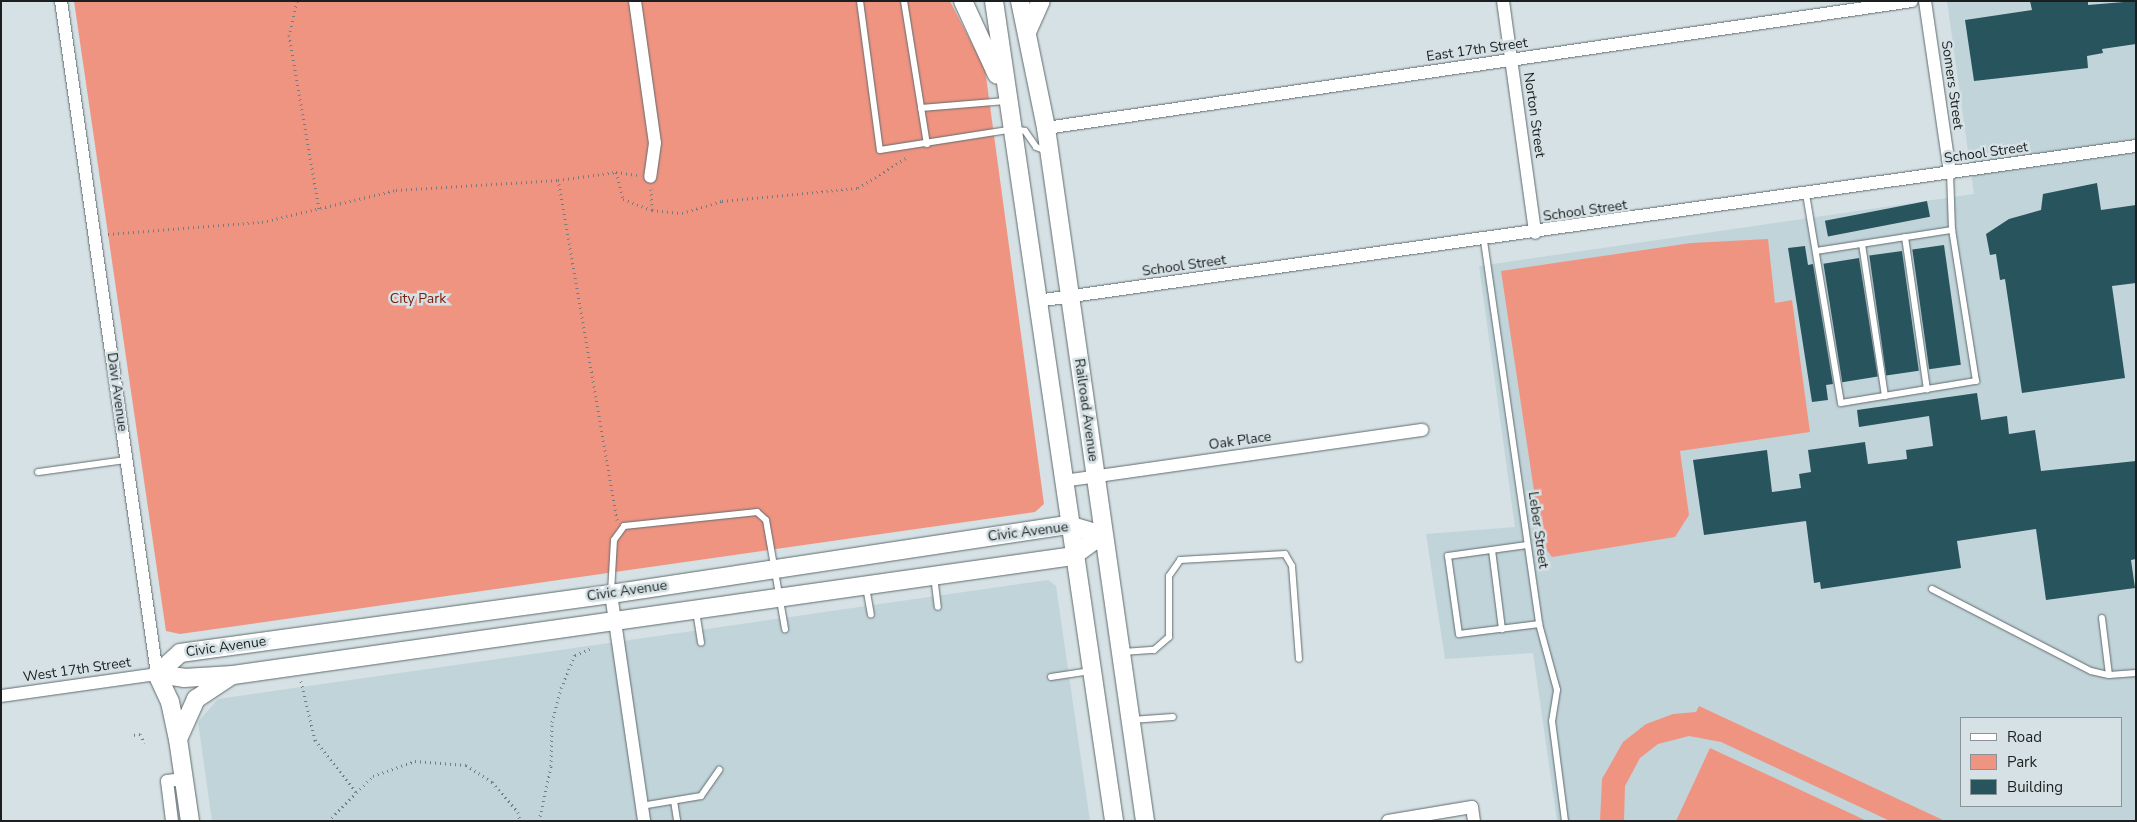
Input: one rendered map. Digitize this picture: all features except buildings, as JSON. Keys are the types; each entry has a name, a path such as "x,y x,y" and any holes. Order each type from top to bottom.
{"street":[{"name":"Davi Avenue","path":"61,1 157,674 170,702 178,738 190,821"},
{"path":"635,1 655,144 650,177"},
{"path":"963,1 986,47 1013,124"},
{"path":"994,1 1013,124 1062,481 1114,821"},
{"name":"Railroad Avenue","path":"1020,1 1046,128 1096,478 1102,535 1145,821"},
{"path":"1027,32 1041,1"},
{"name":"Norton Street","path":"1503,1 1535,233"},
{"name":"East 17th Street","path":"1046,128 1912,1"},
{"name":"Somers Street","path":"1925,1 1950,173"},
{"name":"School Street","path":"1037,301 1484,241 2136,146"},
{"name":"Oak Place","path":"1062,481 1096,478 1422,430"},
{"name":"Civic Avenue","path":"157,674 180,653 611,594 1069,525 1102,535"},
{"name":"Civic Avenue","path":"157,674 184,678 233,675 1073,556 1102,535"},
{"path":"611,594 644,821"},
{"name":"West 17th Street","path":"1,696 157,674"},
{"path":"178,738 196,699 233,675"},
{"path":"172,821 167,782 184,779"},
{"path":"1388,821 1472,807 1474,821"}],"lane":[{"path":"860,1 880,150 927,144 1013,124 1025,131 1036,148 1048,151"},
{"path":"904,1 927,144"},
{"path":"921,108 1006,100"},
{"path":"1806,194 1841,403 1976,381 1952,230 1950,173"},
{"path":"1816,251 1952,230"},
{"path":"1905,237 1926,389"},
{"name":"Leber Street","path":"1484,241 1539,624 1557,690 1552,721 1565,821"},
{"path":"1862,244 1885,396"},
{"path":"38,472 126,460"},
{"path":"611,594 614,540 624,526 757,512 766,520 785,629"},
{"path":"1527,545 1448,556 1459,634 1539,624"},
{"path":"1492,550 1502,629"},
{"path":"1119,652 1154,650 1169,637 1169,576 1180,560 1285,554 1292,566 1299,659"},
{"path":"934,575 938,607"},
{"path":"866,586 871,615"},
{"path":"1932,589 2091,671 2109,674 2136,673"},
{"path":"696,610 701,643"},
{"path":"2102,618 2109,674"},
{"path":"1051,677 1091,671"},
{"path":"1130,720 1173,717"},
{"path":"642,806 701,796 720,770"},
{"path":"674,801 676,821"}],"path":[{"path":"297,1 289,35 319,208"},
{"path":"94,235 262,222 396,190 558,180 616,172 623,199 652,210 682,213 722,201 858,188 927,144"},
{"path":"558,180 619,532"},
{"path":"539,821 551,766 552,722 561,688 575,655 590,649"},
{"path":"299,666 303,703 315,740 356,792"},
{"path":"134,735 140,734 144,743"},
{"path":"328,821 373,776 415,761 466,765 492,782 518,812 520,821"}],"shaded area":[{"path":"1947,1 2136,1 2136,821 1557,821 1533,653 1445,659 1426,534 1515,527 1479,266 1974,194"},
{"path":"1048,580 1056,586 1090,821 212,821 198,722 218,699"}],"green space":[{"name":"City Park","path":"74,1 950,1 985,69 1044,504 1035,512 180,634 166,631"},
{"path":"1768,239 1775,303 1792,300 1810,432 1680,451 1689,515 1675,537 1552,557 1542,544 1501,271 1691,243"},
{"path":"1699,706 1945,821 1890,821 1721,742 1689,736 1658,744 1640,758 1625,786 1624,821 1600,821 1602,779 1623,742 1646,724 1673,714 1696,712"},
{"path":"1710,748 1867,821 1676,821"}]}
